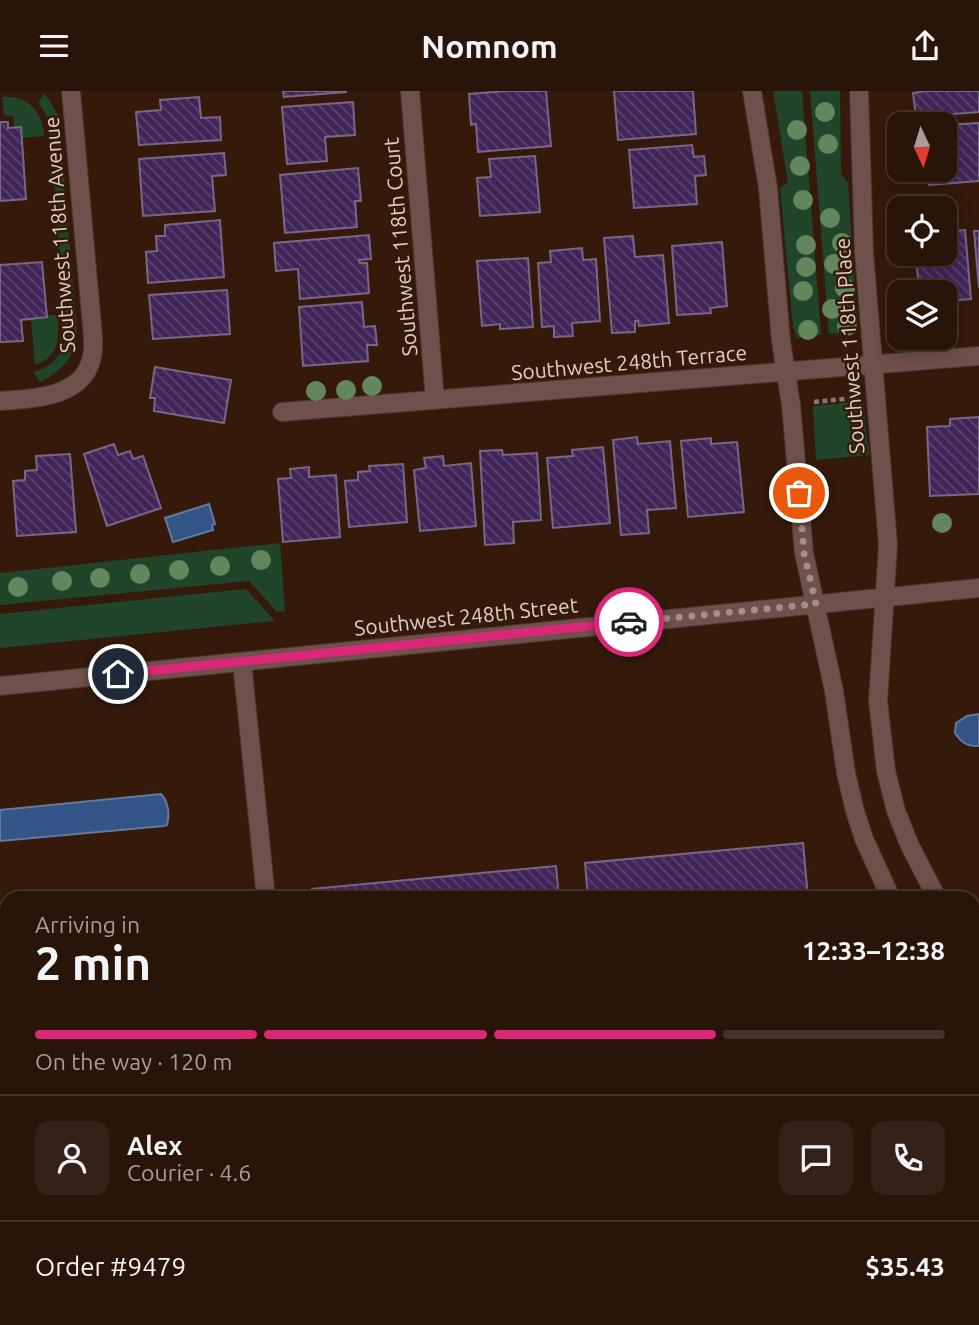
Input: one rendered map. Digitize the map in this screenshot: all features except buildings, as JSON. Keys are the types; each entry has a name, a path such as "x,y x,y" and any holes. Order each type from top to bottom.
{"street":[{"name":"Southwest 118th Avenue","path":"0,401 52,396 71,388 84,375 91,362 93,342 71,91"},
{"name":"Southwest 118th Court","path":"411,91 435,400"},
{"path":"752,91 768,188 781,341 793,421 802,540 855,811 864,839 888,891"},
{"name":"Southwest 118th Place","path":"859,91 861,188 872,365 888,545 878,701 887,771 901,824 933,891"},
{"name":"Southwest 248th Terrace","path":"282,412 979,356"},
{"name":"Southwest 248th Street","path":"0,687 979,588"},
{"path":"242,662 265,891"}],"path":[{"path":"813,402 862,398"}],"green space":[{"path":"773,91 802,91 821,335 797,338 793,327 780,188 788,182"},
{"path":"810,91 840,91 841,174 848,183 857,320 854,332 829,334"},
{"path":"45,93 59,117 77,332 76,341 66,362 40,382 33,372 45,368 55,360 66,337 50,129 46,114 38,102"},
{"path":"2,97 27,102 40,119 44,136 21,138 21,127 14,127 13,116 4,115"},
{"path":"58,315 56,345 49,357 35,365 31,319"},
{"path":"863,401 869,455 816,460 813,406"},
{"path":"280,543 285,611 277,612 249,581 0,605 0,573"},
{"path":"246,589 275,621 0,648 0,614"}],"water":[{"path":"209,504 215,524 212,525 213,530 173,542 165,518"},
{"path":"979,714 979,746 968,745 955,733 956,723 967,716"},
{"path":"161,794 168,812 167,825 164,826 0,841 0,810"}],"way so far":[{"path":"629,622 816,604 802,540 799,493"}],"route":[{"path":"118,674 629,622"}]}
